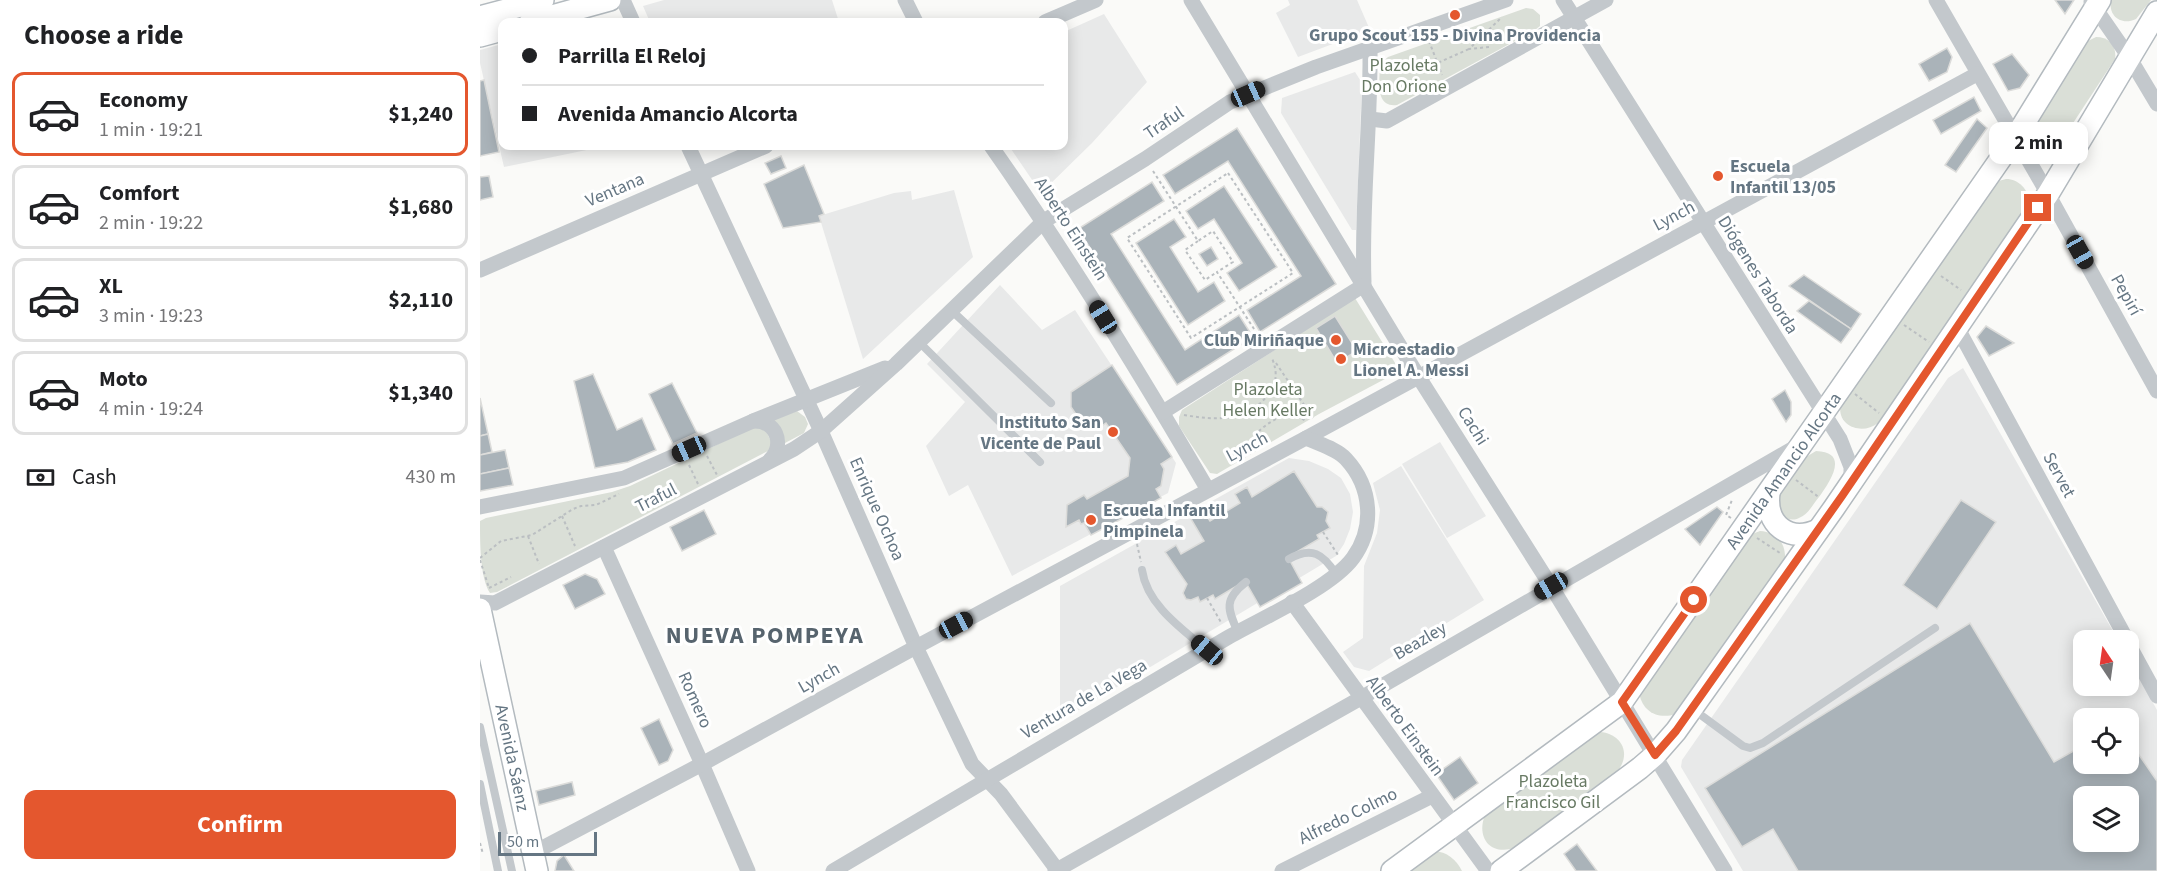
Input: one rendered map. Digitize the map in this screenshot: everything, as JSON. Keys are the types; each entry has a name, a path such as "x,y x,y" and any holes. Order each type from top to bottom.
{"main road":[{"path":"480,17 543,0"},
{"path":"545,18 610,0"},
{"name":"Avenida Amancio Alcorta","path":"1392,871 1622,702 2015,138 2095,2"},
{"path":"1501,871 1655,755 1692,708 1851,484 2048,194 2157,12"},
{"path":"480,36 498,31"},
{"path":"1769,493 1770,512 1781,528 1800,535 1818,530"},
{"name":"Avenida Sáenz","path":"480,609 535,862"}],"street":[{"path":"623,0 631,18"},
{"path":"905,0 914,18"},
{"path":"1054,18 1096,0"},
{"name":"Cachi","path":"1191,0 1418,376 1551,586 1725,871"},
{"name":"Diógenes Taborda","path":"1563,0 1846,449 1851,467 1851,484"},
{"path":"1370,119 1388,121 1606,0"},
{"name":"Pepirí","path":"1936,0 2048,194 2157,391"},
{"name":"Traful","path":"480,602 495,603 794,449 821,431 896,364 1044,221 1230,102 1316,67 1504,1"},
{"path":"2095,2 2157,104"},
{"path":"1163,412 1269,353 1364,285 1363,252 1370,119 1370,48"},
{"name":"Lynch","path":"535,862 702,764 916,647 1977,74"},
{"name":"Enrique Ochoa","path":"690,150 821,431 916,647 972,764 1001,794 1056,871"},
{"name":"Ventana","path":"480,270 757,150"},
{"name":"Alberto Einstein","path":"994,150 1044,221 1163,412 1214,487"},
{"name":"Servet","path":"1957,327 2121,630"},
{"name":"Traful","path":"480,507 624,478 753,421 896,364"},
{"path":"753,421 768,424 777,436 777,451 770,460"},
{"path":"1314,434 1345,457 1358,475 1367,496 1369,516 1365,536 1344,566"},
{"name":"Beazley","path":"1056,871 1804,442"},
{"name":"Romero","path":"604,547 748,871"},
{"name":"Ventura de La Vega","path":"833,871 1292,602 1344,566"},
{"name":"Alberto Einstein","path":"1292,602 1488,871"},
{"name":"Servet","path":"2139,662 2157,696"},
{"name":"Alfredo Colmo","path":"1282,871 1432,796"}],"lane":[{"path":"951,310 1051,403"},
{"path":"919,342 1040,462"},
{"path":"1289,559 1301,553 1318,555 1344,566"},
{"path":"1143,570 1148,590 1162,609 1207,650"},
{"path":"1234,634 1230,600 1235,591 1246,582"},
{"path":"1692,708 1743,746 1749,748 1763,743 1935,628"},
{"path":"480,726 512,871"},
{"path":"480,784 498,871"}],"path":[{"path":"1469,49 1502,17 1504,1"},
{"path":"1425,29 1447,88"},
{"path":"1433,65 1469,49 1498,47"},
{"path":"1144,159 1198,241"},
{"path":"1228,173 1293,273 1240,308 1191,338 1127,238 1228,173"},
{"path":"1213,231 1233,262 1217,272 1205,280 1185,249 1213,231"},
{"path":"1927,265 1975,300"},
{"path":"1217,272 1269,353 1314,434"},
{"path":"1892,316 1941,351"},
{"path":"1163,412 1212,420 1225,419 1248,412 1264,400 1277,381 1276,370 1269,353"},
{"path":"1844,385 1891,422"},
{"path":"1214,487 1243,449 1259,432 1278,418 1288,415 1305,420 1314,434"},
{"path":"706,454 717,476"},
{"path":"687,463 699,485 690,489"},
{"path":"1784,471 1834,507"},
{"path":"480,558 501,541 527,536 568,511 581,506 596,505 625,492"},
{"path":"568,511 573,514"},
{"path":"561,515 574,546"},
{"path":"1138,528 1136,540 1143,570"},
{"path":"1323,531 1344,566"},
{"path":"527,536 539,564 548,560"},
{"path":"489,588 519,574"},
{"path":"1207,598 1234,634"}],"shaded area":[{"path":"664,0 832,0 838,18 648,18 643,6"},
{"path":"1288,0 1357,0 1370,30 1298,57 1276,13 1290,5"},
{"path":"1104,14 1147,82 1092,143 1041,193 1012,150 1068,150 1068,30"},
{"path":"498,45 498,141 480,63 480,50"},
{"path":"1355,72 1362,83 1356,230 1352,230 1281,113 1282,98"},
{"path":"500,150 587,150 504,167"},
{"path":"954,190 973,257 863,359 819,216 894,193 911,191 912,200"},
{"path":"1000,285 1042,330 1075,310 1176,463 1168,493 1012,576 968,485 949,496 926,446 965,402 927,364"},
{"path":"1963,368 2112,630 2073,630 2073,696 2139,696 2139,678 2157,710 2157,871 1743,871 1681,767 1682,760 1948,378"},
{"path":"1440,442 1486,516 1447,538 1402,464"},
{"path":"1289,458 1309,461 1328,469 1341,478 1350,494 1353,512 1350,529 1336,556 1060,721 1060,586"},
{"path":"1401,466 1484,600 1369,671 1354,667 1343,652 1363,638 1364,566 1377,533 1380,510 1373,483"}],"green space":[{"path":"2111,0 2151,0 2136,19 2125,21 2114,15"},
{"name":"Plazoleta Don Orione","path":"1526,8 1533,9 1540,15 1540,26 1535,30 1397,105 1385,102 1379,84 1380,64 1388,57"},
{"path":"2096,37 2111,43 2115,50 2115,59 2062,140 2052,146 2042,145 2034,139 2031,128 2086,42"},
{"path":"2006,179 2017,182 2025,189 2029,200 2026,211 1878,423 1865,429 1846,423 1840,411 1841,403 1995,182"},
{"name":"Plazoleta Helen Keller","path":"1355,298 1400,371 1319,414 1217,474 1210,473 1179,426 1182,410"},
{"path":"797,411 805,417 808,424 804,433 785,443 772,420"},
{"path":"754,427 765,428 772,444 768,451 497,592 490,593 482,569 480,521 630,486"},
{"path":"1816,451 1833,457 1835,462 1832,477 1802,517 1788,519 1781,516 1777,495 1806,457"},
{"path":"1760,531 1776,536 1784,548 1785,560 1676,714 1656,715 1643,704 1639,691 1747,536"},
{"name":"Plazoleta Francisco Gil","path":"1600,732 1615,737 1623,747 1623,761 1615,774 1518,846 1501,850 1489,844 1483,832 1485,815 1593,733"},
{"path":"1434,851 1451,857 1462,871 1401,871"}],"building":[{"path":"2055,0 2074,0 2065,14"},
{"path":"1947,48 1952,57 1947,72 1929,81 1919,64"},
{"path":"2012,54 2029,75 2020,88 2008,91 1993,64"},
{"path":"484,80 499,152 480,156 480,81"},
{"path":"1974,97 1981,111 1941,134 1933,120"},
{"path":"1977,119 1987,128 1956,172 1945,165"},
{"path":"1237,128 1336,284 1260,332 1247,310 1301,276 1228,161 1175,194 1163,175"},
{"path":"781,156 786,168 771,174 765,163"},
{"path":"804,165 824,214 819,216 821,222 783,228 764,184"},
{"path":"489,176 493,197 480,200 480,177"},
{"path":"1152,182 1164,201 1111,234 1185,350 1239,315 1253,337 1177,385 1078,229"},
{"path":"1224,186 1277,267 1239,291 1227,273 1242,263 1214,219 1198,229 1186,211"},
{"path":"1174,219 1186,237 1170,247 1198,292 1214,282 1225,301 1188,325 1136,243"},
{"path":"1211,247 1218,259 1207,266 1199,254"},
{"path":"1804,275 1861,314 1851,329 1789,286"},
{"path":"1809,301 1851,329 1841,343 1797,311"},
{"name":"Club Miriñaque","path":"1335,316 1357,351 1337,363 1316,328"},
{"path":"1986,326 2014,343 1989,356 1977,337"},
{"path":"1112,365 1172,457 1161,464 1164,469 1161,486 1156,489 1161,498 1091,535 1084,523 1081,524 1079,520 1066,527 1067,505 1084,495 1087,499 1128,476 1130,458 1106,423 1103,425 1099,420 1086,429 1071,407 1071,392"},
{"path":"593,374 617,430 642,418 656,450 628,462 595,468 574,381"},
{"path":"672,383 697,433 673,444 649,394"},
{"path":"1785,390 1791,402 1791,415 1786,422 1772,399"},
{"path":"480,398 488,434 480,436"},
{"path":"488,434 492,452 480,455 480,436"},
{"path":"505,450 509,468 480,474 480,455"},
{"path":"509,468 513,485 480,491 480,474"},
{"path":"1294,471 1317,507 1322,507 1328,512 1326,521 1330,528 1317,535 1319,539 1288,557 1302,583 1260,607 1245,581 1215,599 1213,595 1200,602 1198,597 1191,600 1186,599 1183,593 1187,584 1165,552 1176,545 1181,554 1204,541 1191,519 1204,512 1210,521 1240,503 1235,494 1247,487 1252,497"},
{"path":"1961,500 1996,522 1937,609 1903,585"},
{"path":"1717,507 1723,512 1700,545 1685,529"},
{"path":"704,510 716,534 682,551 670,527"},
{"path":"585,574 597,579 605,594 575,609 563,585"},
{"path":"1970,623 2054,762 2073,751 2073,774 2139,774 2139,755 2157,781 2157,871 1798,871 1773,829 1742,847 1705,788"},
{"path":"659,719 673,750 668,761 659,765 641,728"},
{"path":"1460,757 1478,783 1454,800 1436,774"},
{"path":"572,782 575,795 539,805 536,791"},
{"path":"1577,844 1597,871 1576,871 1564,854"},
{"path":"564,855 574,871 555,871 557,861"}],"place":[{"name":"Grupo Scout 155 - Divina Providencia","path":"1455,15"},
{"name":"Escuela Infantil 13/05","path":"1718,176"},
{"name":"Club Miriñaque","path":"1336,340"},
{"name":"Microestadio Lionel A. Messi","path":"1341,359"},
{"name":"Instituto San Vicente de Paul","path":"1113,432"},
{"name":"Escuela Infantil Pimpinela","path":"1091,520"}],"district":[{"name":"NUEVA POMPEYA","path":"765,635"}],"route":[{"path":"1694,600 1622,702 1655,755 1676,731 1834,507 2038,208"}]}
